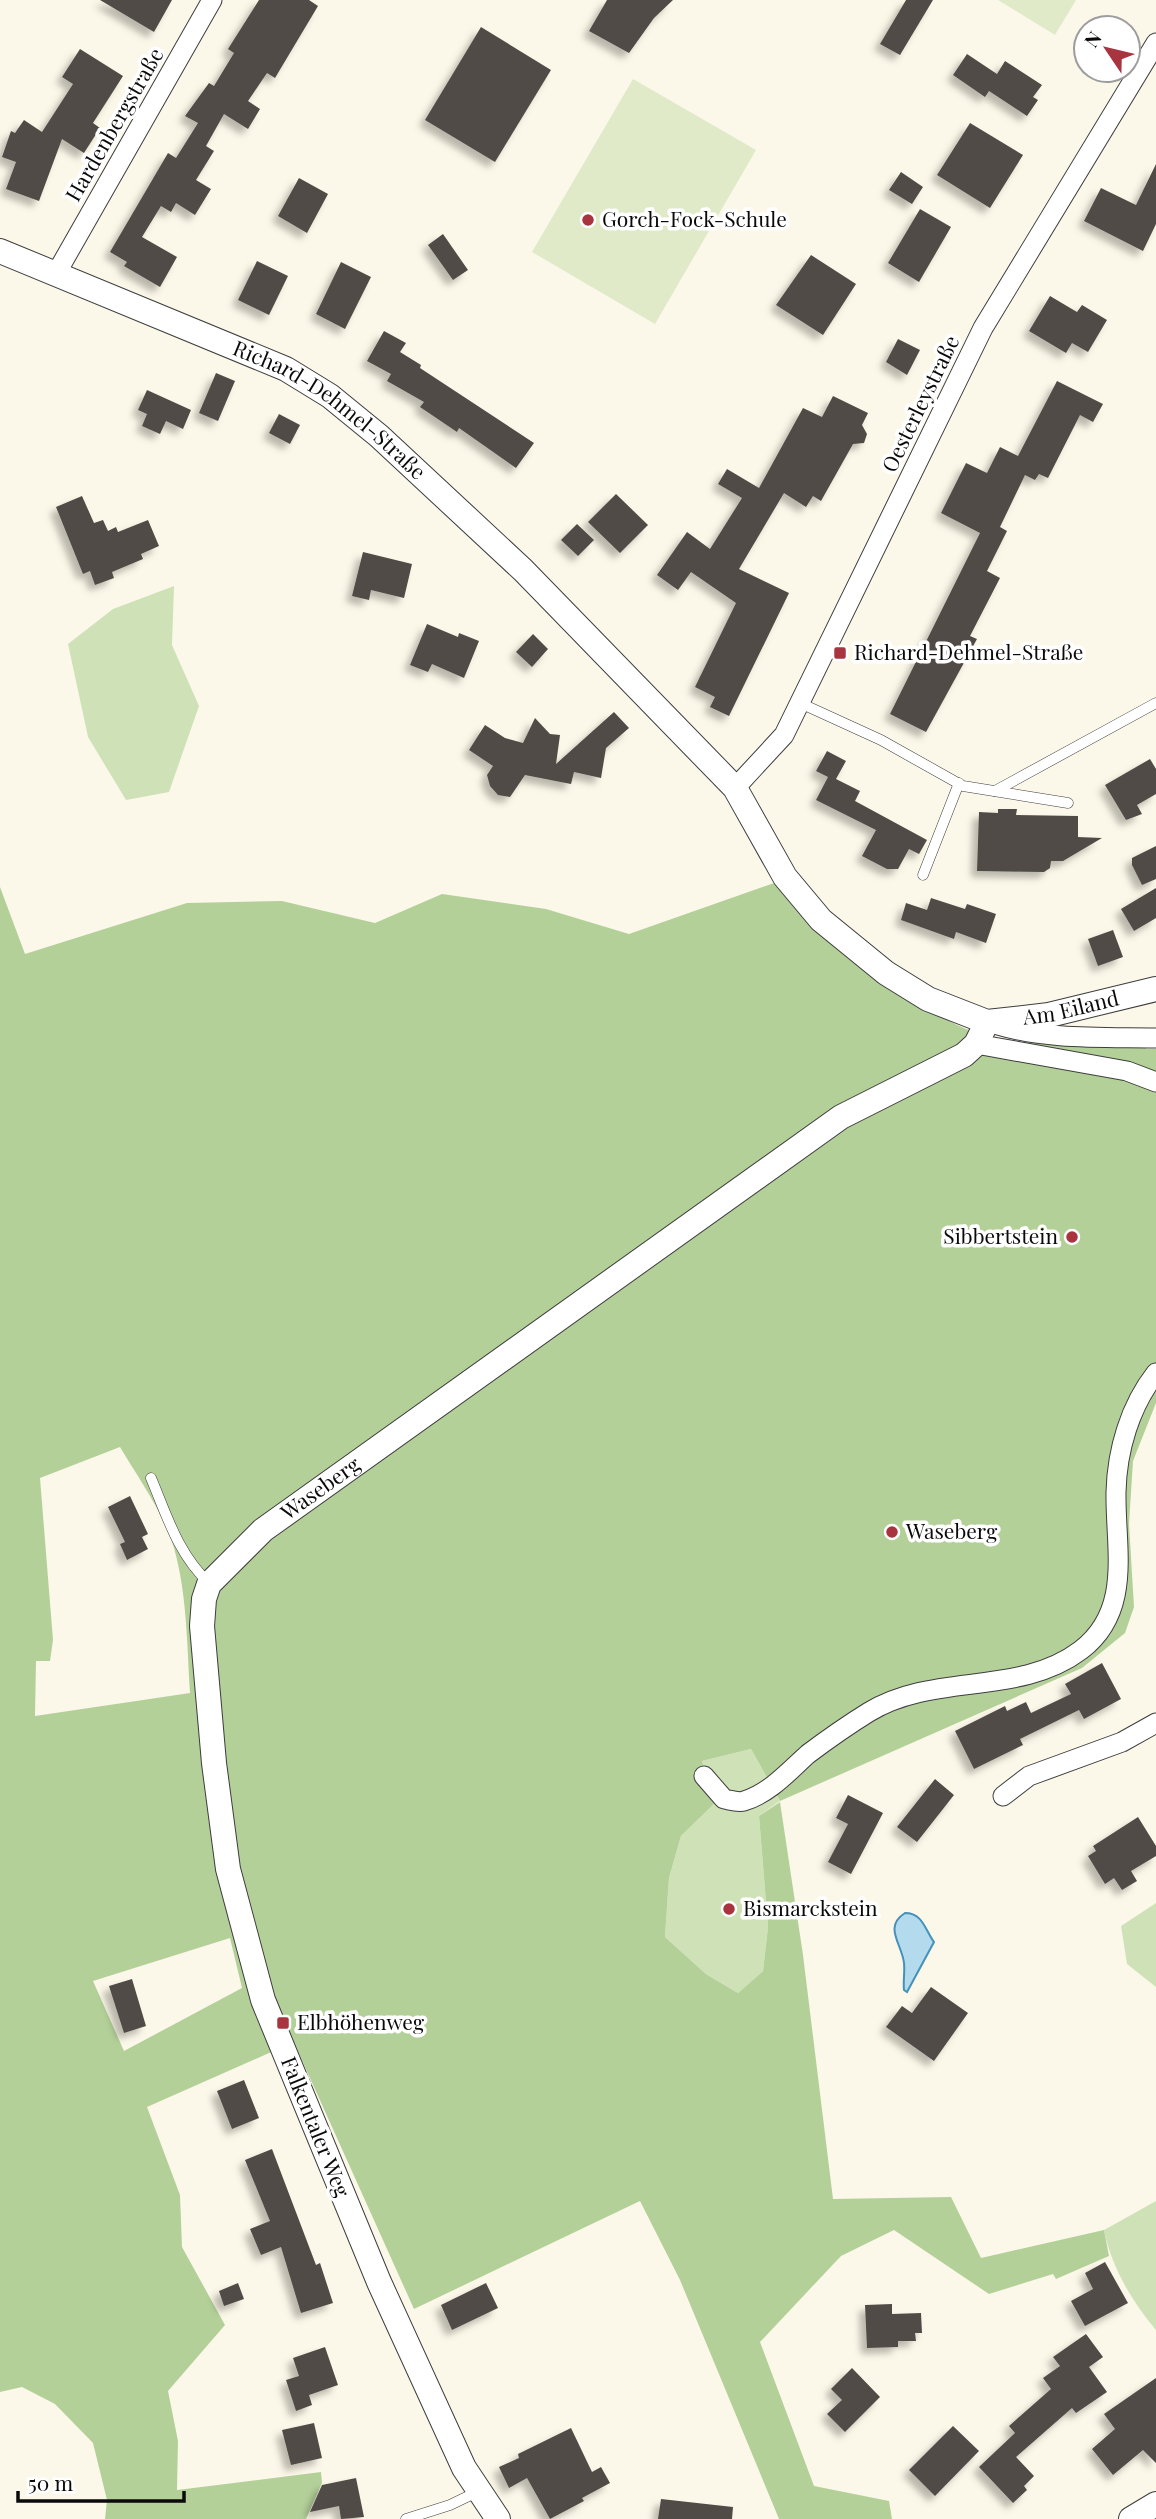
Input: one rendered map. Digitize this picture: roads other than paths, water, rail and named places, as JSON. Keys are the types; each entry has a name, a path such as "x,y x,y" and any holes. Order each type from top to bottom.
{"street":[{"name":"Hardenbergstraße","path":"57,272 212,0"},
{"name":"Oesterleystraße","path":"735,788 784,735 983,328 1156,43"},
{"name":"Richard-Dehmel-Straße","path":"0,251 57,272 286,369 330,396 379,436 523,570 735,788 785,877 821,920 886,973 918,992 987,1022 1034,1034 1156,1038"},
{"name":"Am Eiland","path":"987,1022 1049,1015 1156,989"},
{"name":"Waseberg","path":"209,1584 263,1530 841,1117 964,1055 975,1044 987,1022"},
{"path":"975,1044 1127,1071 1156,1082"},
{"path":"704,1776 723,1799 742,1802 768,1790 831,1737 887,1702 1043,1672 1091,1641 1101,1631 1115,1605 1118,1585 1116,1490 1126,1430 1146,1386 1156,1373"},
{"name":"Falkentaler Weg","path":"209,1584 204,1599 202,1626 214,1763 228,1869 263,2000 379,2282 464,2468 498,2519"},
{"path":"1003,1796 1029,1776 1122,1742 1156,1723"},
{"path":"1131,2519 1156,2504"}],"lane":[{"path":"800,703 881,740 958,783 1068,803"},
{"path":"995,791 1156,703"},
{"path":"923,875 958,783"},
{"path":"151,1478 180,1548 192,1567 209,1584"},
{"path":"406,2519 450,2505 479,2491"}],"water":[{"path":"905,1913 920,1919 934,1942 907,1992 904,1990 903,1956 894,1930 895,1924"}],"place":[{"name":"Gorch-Fock-Schule","path":"588,220"},
{"name":"Richard-Dehmel-Straße","path":"840,653"},
{"name":"Sibbertstein","path":"1072,1237"},
{"name":"Waseberg","path":"892,1532"},
{"name":"Bismarckstein","path":"729,1909"},
{"name":"Elbhöhenweg","path":"283,2023"}]}
